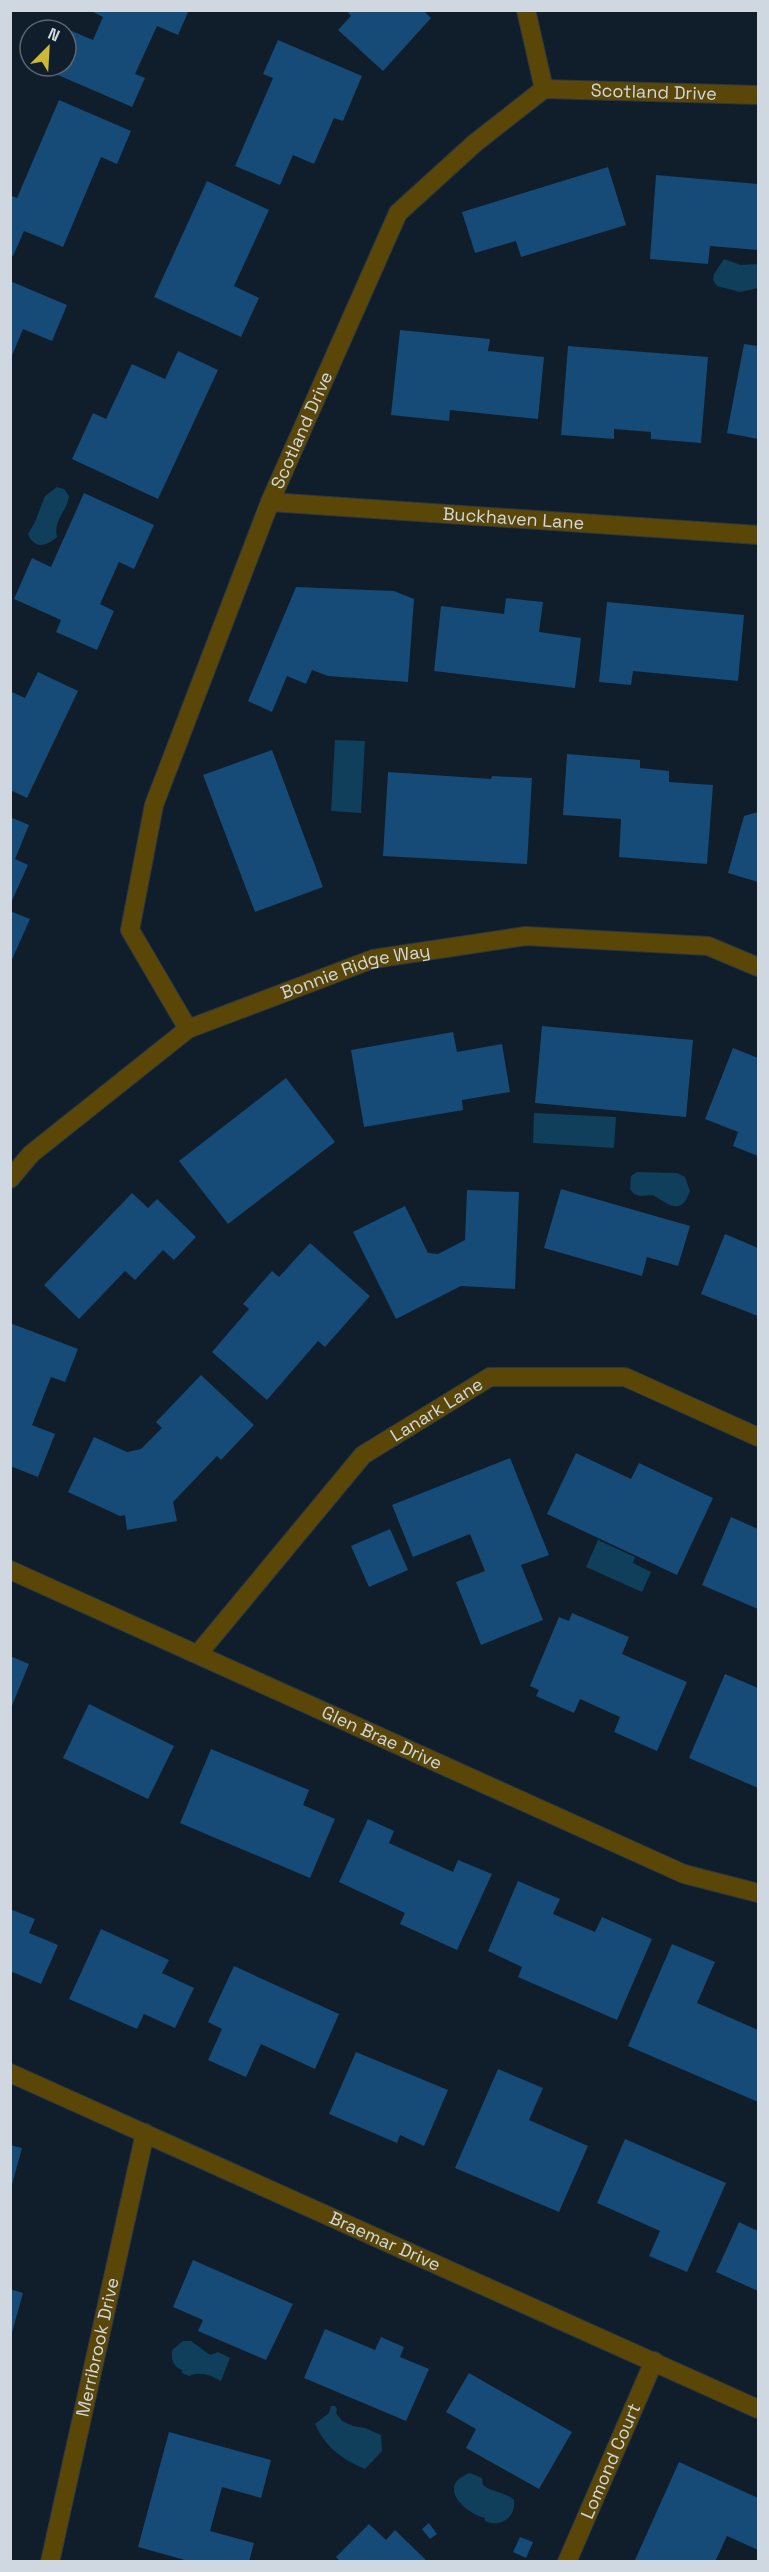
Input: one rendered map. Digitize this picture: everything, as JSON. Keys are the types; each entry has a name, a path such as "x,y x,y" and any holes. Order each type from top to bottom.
{"street":[{"path":"526,10 544,89"},
{"name":"Scotland Drive","path":"188,1029 129,930 154,805 270,502 398,213 475,143 544,89 759,95"},
{"name":"Buckhaven Lane","path":"270,502 759,535"},
{"name":"Bonnie Ridge Way","path":"10,1179 31,1154 188,1029 373,958 526,936 708,946 759,967"},
{"name":"Lanark Lane","path":"198,1654 363,1455 490,1377 625,1377 759,1437"},
{"name":"Glen Brae Drive","path":"10,1570 684,1874 759,1893"},
{"name":"Braemar Drive","path":"10,2073 759,2409"},
{"name":"Merribrook Drive","path":"50,2562 145,2133"},
{"name":"Lomond Court","path":"567,2562 654,2361"}],"water":[{"path":"724,259 741,265 758,264 758,288 740,292 717,286 713,280 714,274"},
{"path":"57,487 64,489 69,496 57,526 57,537 49,543 37,544 28,534 45,496"},
{"path":"335,740 365,741 361,813 331,811"},
{"path":"534,1113 616,1117 614,1148 533,1143"},
{"path":"637,1172 677,1173 685,1177 690,1191 683,1204 678,1206 669,1205 653,1195 634,1194 630,1189 631,1176"},
{"path":"598,1540 635,1557 633,1563 651,1572 642,1592 586,1567"},
{"path":"183,2341 191,2341 210,2355 218,2352 230,2358 221,2381 205,2374 189,2376 176,2367 172,2360 172,2350"},
{"path":"331,2406 335,2406 336,2413 342,2421 381,2435 382,2451 365,2469 336,2452 319,2432 315,2424 329,2413"},
{"path":"470,2473 482,2478 483,2485 487,2488 514,2500 512,2512 506,2520 496,2523 485,2521 485,2518 469,2510 456,2498 455,2484 460,2478"}],"building":[{"path":"89,10 189,10 178,35 157,26 135,74 145,78 132,107 65,78 78,78 78,34 93,40 103,17"},
{"path":"346,10 423,10 431,18 383,71 338,30 351,16"},
{"path":"278,40 362,76 343,121 334,118 314,164 293,155 280,185 235,166 273,78 263,74"},
{"path":"59,100 131,131 117,164 101,157 63,247 24,231 13,256 10,255 10,195 17,198"},
{"path":"608,167 626,225 521,257 516,241 475,253 462,212"},
{"path":"656,175 758,184 758,250 710,246 708,264 650,259"},
{"path":"207,181 269,210 234,286 259,298 241,337 154,297"},
{"path":"10,281 67,305 52,341 23,329 11,358"},
{"path":"400,330 490,339 488,351 544,357 538,419 450,410 449,421 391,415"},
{"path":"744,344 758,346 758,439 727,433"},
{"path":"568,346 708,357 701,443 651,439 651,432 614,429 614,439 561,435"},
{"path":"178,351 218,370 158,499 72,459 93,413 106,419 132,364 165,379"},
{"path":"84,493 154,525 134,569 119,562 100,604 114,611 97,650 56,632 61,620 14,599 32,558 51,567"},
{"path":"296,587 394,591 414,599 408,682 328,676 312,670 306,684 287,676 272,712 248,701"},
{"path":"506,598 543,602 539,632 581,638 575,688 434,671 441,606 504,614"},
{"path":"607,602 744,615 738,681 633,671 631,685 599,682"},
{"path":"38,672 78,691 27,798 10,790 10,691 25,698"},
{"path":"272,750 323,887 255,912 203,775"},
{"path":"567,754 640,760 640,768 669,771 669,782 713,785 707,864 619,857 621,819 563,815"},
{"path":"388,772 491,779 492,776 532,778 527,864 383,856"},
{"path":"758,812 758,882 728,873 744,816"},
{"path":"10,817 29,825 15,859 28,865 10,905"},
{"path":"10,911 30,919 10,964"},
{"path":"542,1026 693,1040 686,1117 535,1103"},
{"path":"453,1032 457,1052 502,1044 510,1092 462,1100 463,1110 364,1127 351,1050"},
{"path":"733,1048 758,1058 758,1156 733,1146 738,1132 705,1119"},
{"path":"286,1078 335,1142 228,1224 179,1161"},
{"path":"561,1189 690,1226 678,1266 647,1257 642,1276 544,1248"},
{"path":"467,1190 519,1192 515,1289 461,1286 396,1319 353,1232 405,1206 428,1253 438,1254 465,1240"},
{"path":"132,1193 148,1208 157,1199 196,1237 174,1260 163,1250 135,1280 125,1271 79,1319 44,1285"},
{"path":"725,1234 758,1248 758,1316 701,1294"},
{"path":"310,1243 370,1296 325,1347 318,1341 267,1400 212,1352 249,1309 243,1304 272,1271 279,1277"},
{"path":"10,1323 78,1349 65,1382 51,1377 32,1425 55,1434 38,1477 10,1466"},
{"path":"201,1375 254,1425 221,1460 217,1456 173,1502 177,1521 127,1530 125,1515 120,1516 68,1492 94,1437 127,1452 141,1449 162,1428 156,1422"},
{"path":"576,1453 631,1479 639,1463 713,1498 677,1575 547,1514"},
{"path":"510,1458 549,1555 521,1565 543,1620 481,1645 456,1582 485,1571 470,1534 413,1557 392,1505"},
{"path":"731,1517 758,1529 758,1609 702,1585"},
{"path":"390,1529 408,1570 369,1587 351,1546"},
{"path":"572,1613 629,1637 622,1654 687,1682 657,1751 614,1732 620,1717 580,1699 574,1713 536,1696 539,1690 530,1686 559,1617 569,1621"},
{"path":"10,1656 29,1664 11,1708 10,1708"},
{"path":"725,1674 758,1688 758,1788 689,1758"},
{"path":"89,1704 174,1746 148,1799 63,1758"},
{"path":"211,1749 309,1790 303,1805 335,1819 310,1878 180,1823"},
{"path":"368,1819 394,1831 389,1843 453,1872 458,1860 492,1874 457,1950 400,1924 405,1913 339,1882"},
{"path":"518,1881 560,1899 553,1914 595,1932 602,1917 652,1939 617,2020 518,1977 522,1967 488,1951"},
{"path":"10,1909 35,1919 29,1933 58,1945 41,1984 10,1971"},
{"path":"101,1929 169,1960 162,1973 194,1988 175,2028 144,2014 137,2029 69,1999"},
{"path":"672,1944 715,1962 697,2003 758,2030 758,2102 628,2046"},
{"path":"234,1966 339,2014 315,2069 261,2044 246,2077 208,2060 222,2029 208,2022"},
{"path":"356,2052 448,2090 424,2146 400,2135 397,2143 329,2114"},
{"path":"498,2069 543,2088 529,2120 588,2146 559,2212 455,2168"},
{"path":"625,2139 726,2183 687,2272 649,2256 660,2231 597,2203"},
{"path":"10,2145 22,2148 11,2188 10,2188"},
{"path":"739,2222 758,2231 758,2291 716,2272"},
{"path":"193,2260 293,2304 266,2360 198,2331 203,2320 173,2307"},
{"path":"10,2289 23,2293 11,2336 10,2336"},
{"path":"325,2329 375,2350 381,2337 404,2347 400,2357 429,2369 406,2421 304,2378"},
{"path":"469,2373 572,2432 539,2489 466,2448 476,2429 446,2412"},
{"path":"169,2432 271,2460 261,2498 222,2487 210,2531 254,2543 249,2562 192,2562 138,2547"},
{"path":"679,2462 758,2498 758,2550 727,2536 715,2562 635,2560"},
{"path":"429,2523 437,2534 430,2539 422,2529"},
{"path":"369,2524 386,2540 395,2530 428,2562 341,2562 336,2557"},
{"path":"520,2537 533,2542 526,2558 513,2552"}]}
